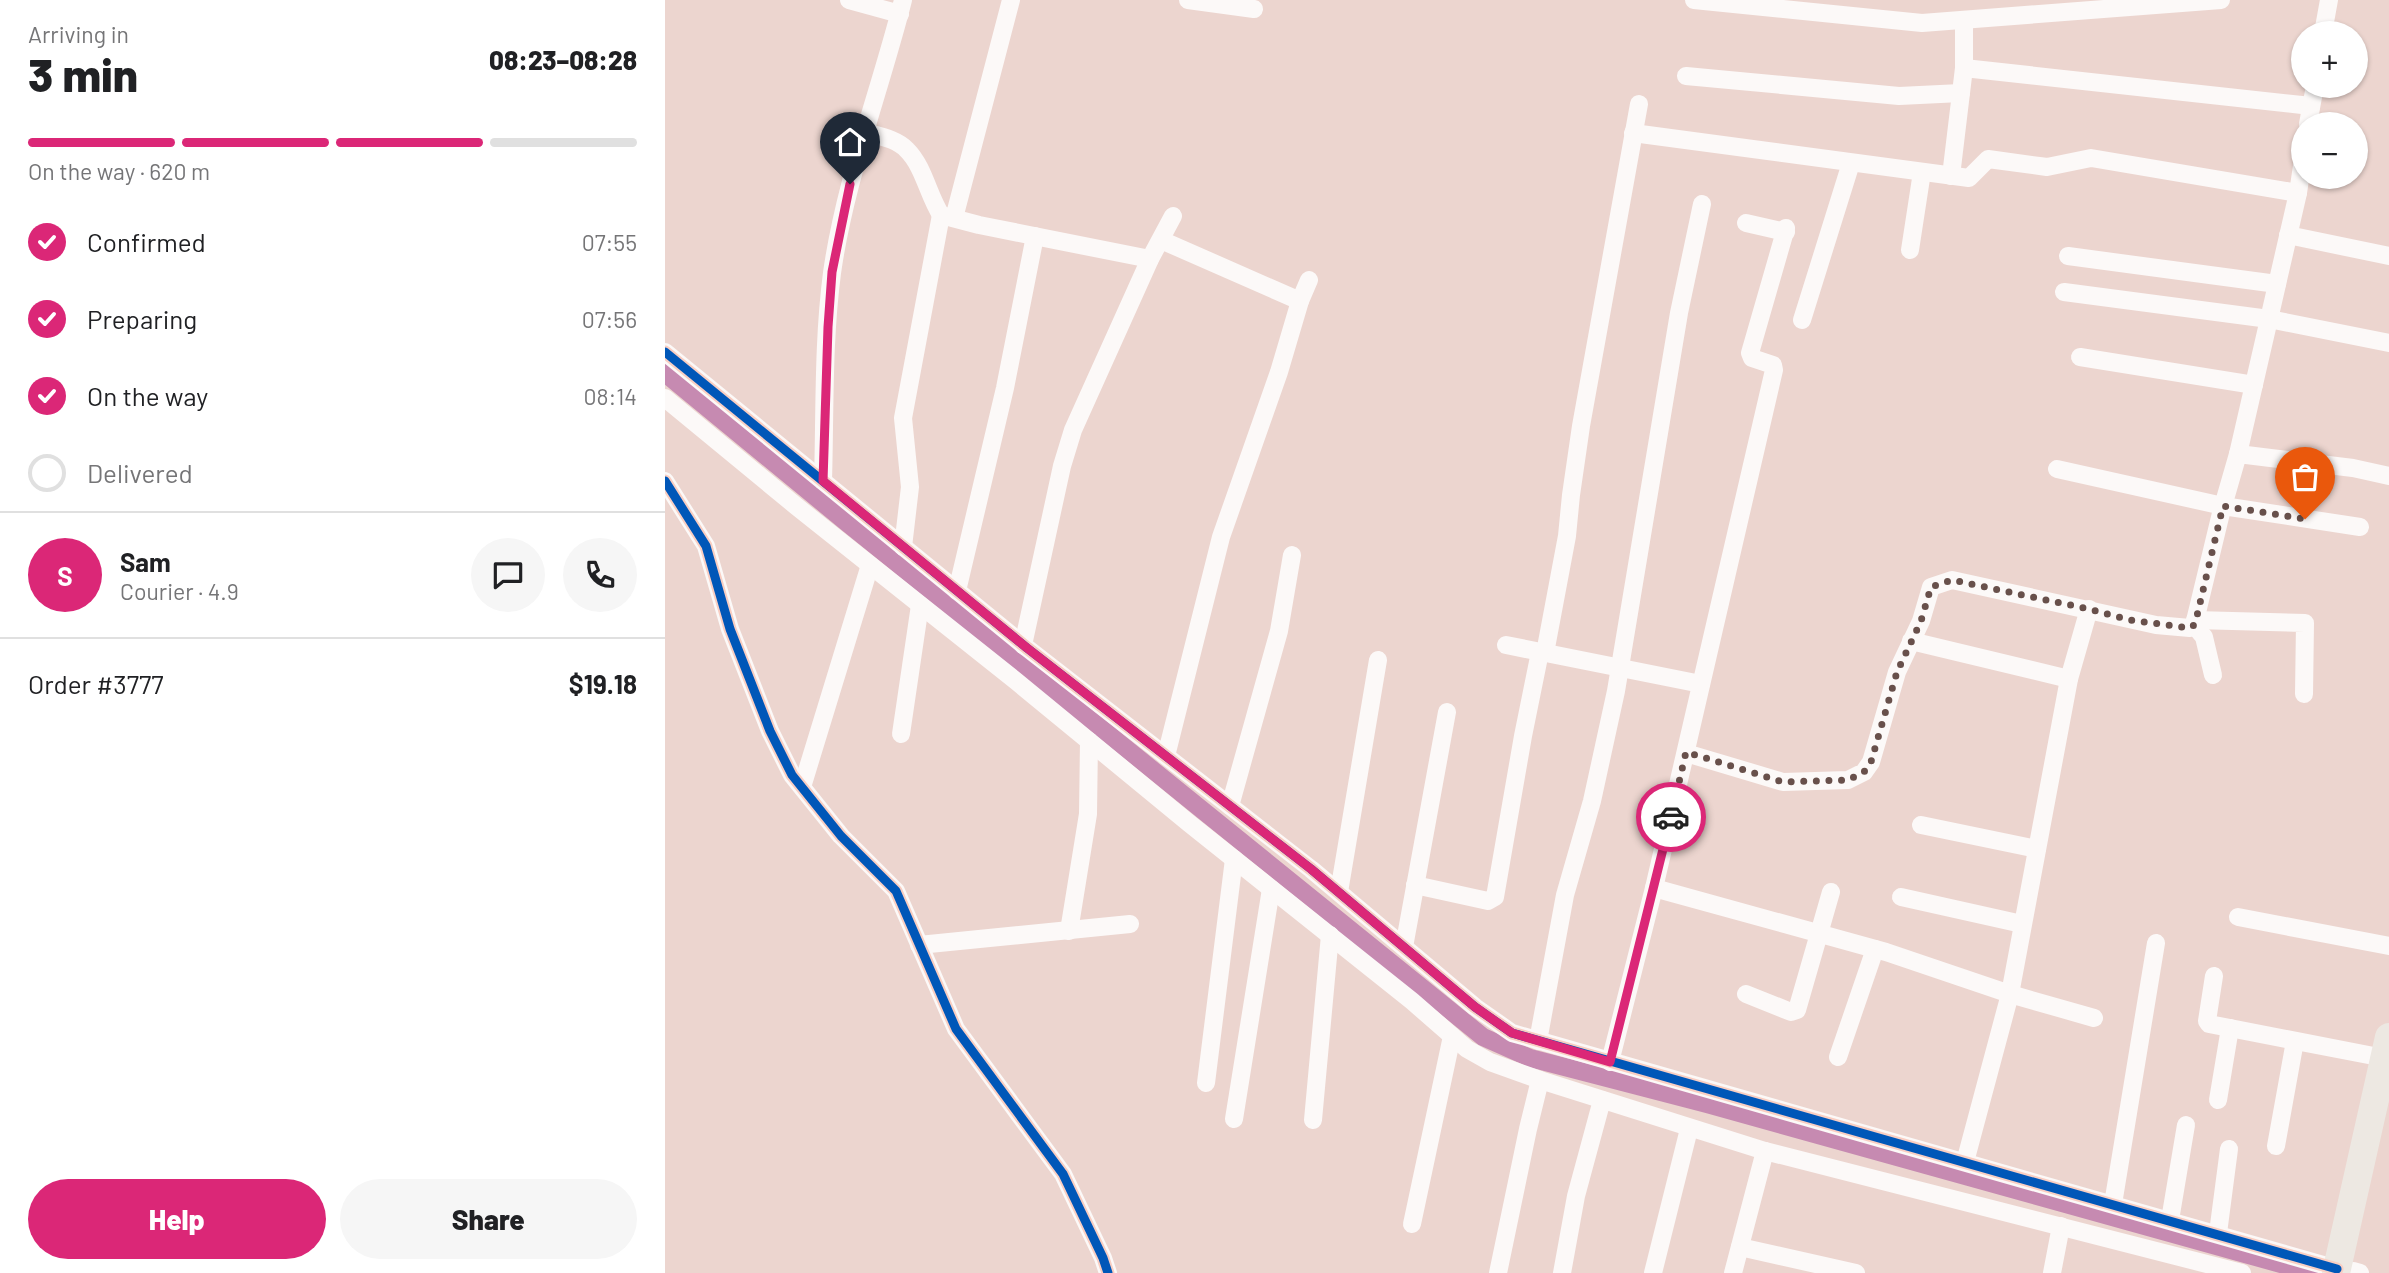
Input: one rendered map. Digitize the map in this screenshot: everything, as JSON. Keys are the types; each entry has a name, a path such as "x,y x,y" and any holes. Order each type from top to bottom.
{"main road":[{"path":"2348,1272 2387,1047"},
{"path":"2348,1272 2389,1107"}],"street":[{"path":"823,481 832,272 850,184 902,7 849,0"},
{"path":"903,547 910,487 903,418 948,217 1011,0"},
{"path":"1188,0 1254,9"},
{"path":"1694,0 1922,23 2114,5 2221,0"},
{"path":"2325,21 2329,0"},
{"path":"1951,176 1964,68 1964,20"},
{"path":"1964,68 2311,106"},
{"path":"1686,76 1899,96 1961,93"},
{"path":"2310,112 2313,98"},
{"path":"1415,885 1488,901 1495,897 1523,736 1567,536 1581,426 1639,104"},
{"path":"865,132 890,139 906,148 915,161 933,202 948,217 1150,259"},
{"path":"1633,133 1969,178 1988,159 2047,167 2091,158 2298,193"},
{"path":"1802,320 1851,163"},
{"path":"1910,250 1922,172"},
{"path":"1686,752 1783,782 1848,780 1864,772 1871,762 1897,672 1921,621 1931,587 1952,580 2156,625 2190,628 2195,623 2238,454 2299,189"},
{"path":"1538,1041 1566,895 1591,801 1620,668 1679,313 1702,204"},
{"path":"1023,645 1062,466 1073,430 1150,259 1173,216"},
{"path":"1610,1062 1654,888 1774,370 1773,365 1752,358 1750,353 1786,230 1746,223"},
{"path":"2288,235 2389,256"},
{"path":"957,591 1005,388 1035,236"},
{"path":"1161,240 1300,301"},
{"path":"2068,256 2277,284"},
{"path":"1166,756 1221,537 1309,281"},
{"path":"2064,292 2269,319 2389,343"},
{"path":"665,352 1023,645 1339,892 1475,1007 1512,1033 2348,1272"},
{"path":"2080,358 2254,385"},
{"path":"665,398 1330,935 1467,1049 1490,1062 1765,1152 2242,1273"},
{"path":"2238,454 2353,468 2389,476"},
{"path":"2057,469 2223,506 2360,527"},
{"path":"665,481 706,547 730,629 770,731 792,775 842,836 896,891 957,1029 1063,1174 1104,1258 1108,1273"},
{"path":"1230,806 1279,631 1292,555"},
{"path":"802,787 870,565"},
{"path":"901,734 920,605"},
{"path":"1965,1162 2010,994 2069,679 2089,609"},
{"path":"2195,623 2204,638 2213,675"},
{"path":"2195,623 2305,623 2304,694"},
{"path":"1911,641 2069,679"},
{"path":"1506,645 1701,684"},
{"path":"1339,892 1378,660"},
{"path":"1404,947 1447,712"},
{"path":"1069,931 1088,814 1089,741"},
{"path":"1921,825 2037,849"},
{"path":"1206,1083 1234,859"},
{"path":"1654,888 1875,949 2010,994 2094,1018"},
{"path":"1234,1119 1272,889"},
{"path":"1746,995 1791,1012 1797,1010 1831,892"},
{"path":"1901,897 2022,924"},
{"path":"2238,917 2389,946"},
{"path":"919,945 1130,924"},
{"path":"1313,1120 1330,935"},
{"path":"2113,1204 2156,943"},
{"path":"1838,1057 1875,949"},
{"path":"2214,976 2207,1021 2209,1024 2295,1041 2387,1047"},
{"path":"2218,1100 2229,1028"},
{"path":"1412,1224 1452,1036"},
{"path":"2276,1146 2295,1041"},
{"path":"1498,1273 1540,1080"},
{"path":"1562,1273 1576,1196 1602,1100"},
{"path":"2170,1220 2186,1125"},
{"path":"1653,1273 1689,1129"},
{"path":"2218,1233 2229,1149"},
{"path":"1733,1273 1765,1152"},
{"path":"2052,1273 2061,1226"},
{"path":"1740,1247 1856,1273"}],"waterway":[{"path":"665,373 1483,1037 1530,1058 1707,1104 2313,1273"}],"cycle path":[{"path":"665,352 1027,648 1311,869 1475,1007 1512,1033 2337,1269"},
{"path":"665,481 706,546 730,629 770,731 792,775 841,836 896,891 956,1029 1063,1174 1108,1273"}],"way so far":[{"path":"1671,817 1686,752 1783,782 1848,780 1864,772 1871,762 1897,672 1921,621 1931,587 1952,580 2130,620 2190,628 2196,620 2223,506 2305,519"}],"route":[{"path":"850,184 832,272 823,481 1027,648 1311,869 1475,1007 1512,1033 1610,1062 1671,817"}]}
